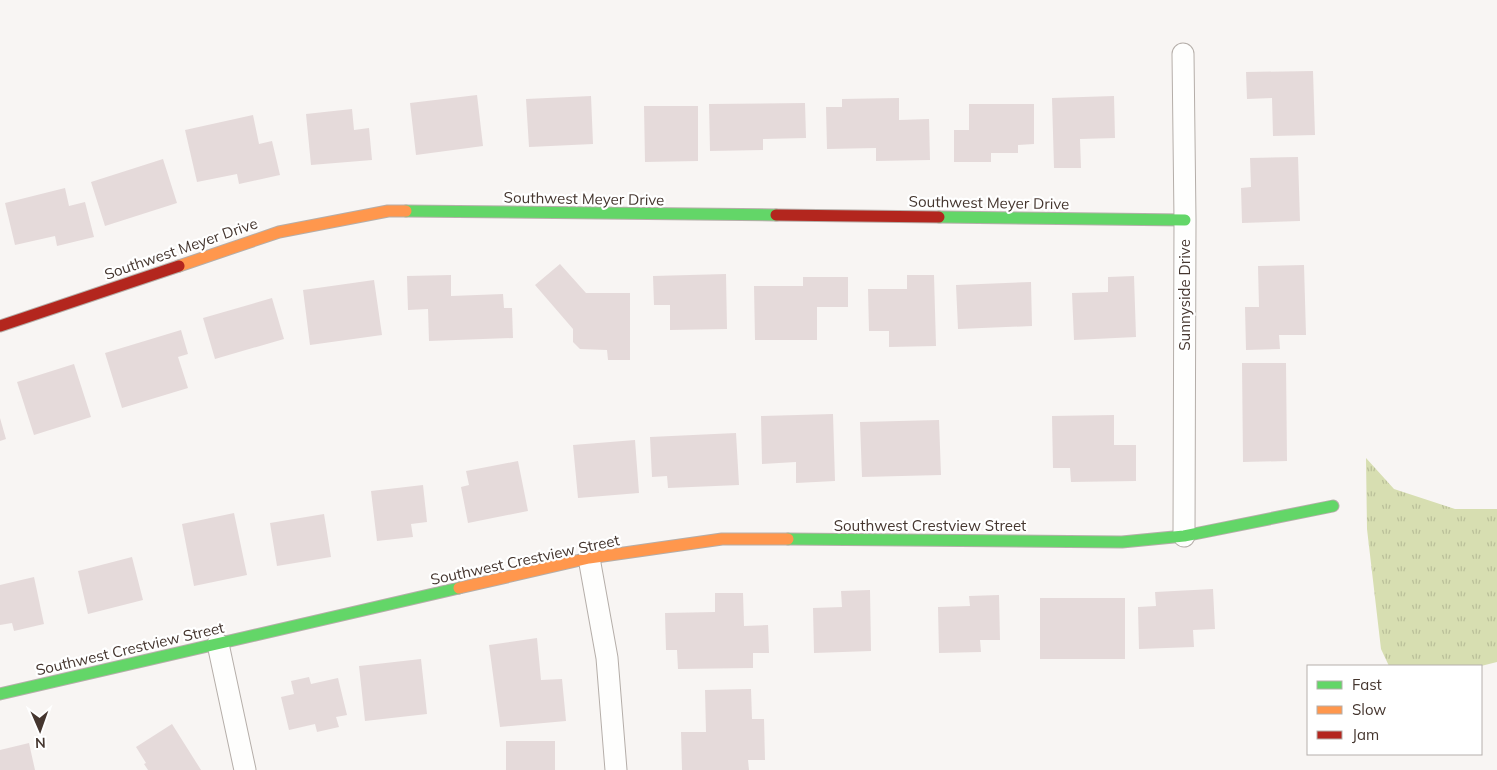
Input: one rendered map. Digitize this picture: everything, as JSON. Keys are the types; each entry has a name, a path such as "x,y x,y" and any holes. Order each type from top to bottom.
{"street":[{"name":"Sunnyside Drive","path":"1183,54 1186,220 1184,536"},
{"name":"Southwest Meyer Drive","path":"0,326 278,232 388,211 1186,220"},
{"name":"Southwest Crestview Street","path":"0,694 589,558 722,539 1122,542 1184,536 1333,506"},
{"path":"589,558 608,658 616,770"},
{"path":"218,644 245,770"}],"green space":[{"path":"1366,458 1394,489 1455,509 1497,509 1497,662 1482,666 1389,665 1381,649 1367,529"}],"building":[{"path":"1313,71 1315,135 1273,136 1272,98 1247,99 1246,72"},
{"path":"477,95 483,146 416,155 410,103"},
{"path":"591,96 593,144 529,147 526,99"},
{"path":"1114,96 1115,138 1080,139 1081,168 1054,168 1052,98"},
{"path":"899,98 899,120 929,119 930,160 876,161 876,148 827,149 826,107 842,107 842,99"},
{"path":"805,103 806,138 763,139 763,150 710,151 709,104"},
{"path":"969,104 1034,104 1034,144 1018,145 1018,153 991,153 991,162 954,162 954,130 969,130"},
{"path":"644,106 698,106 698,161 645,162"},
{"path":"352,109 354,130 369,128 372,160 311,165 306,114"},
{"path":"253,115 259,144 272,141 280,175 239,184 237,174 197,182 185,130"},
{"path":"1298,157 1300,221 1242,223 1241,188 1251,187 1250,158"},
{"path":"163,159 177,203 105,226 91,182"},
{"path":"65,188 69,206 85,202 94,237 57,246 55,236 15,245 5,203"},
{"path":"560,264 586,293 630,293 630,360 608,360 607,350 580,349 573,342 573,329 535,285"},
{"path":"1304,265 1306,335 1279,335 1280,349 1246,350 1245,307 1259,307 1258,266"},
{"path":"726,274 727,329 670,330 670,305 654,305 653,276"},
{"path":"451,275 451,296 503,294 504,308 512,308 513,338 429,341 428,309 408,310 407,276"},
{"path":"907,275 934,275 936,346 889,347 889,331 869,331 868,289 907,289"},
{"path":"1134,276 1136,337 1074,340 1072,293 1108,292 1108,277"},
{"path":"803,277 848,277 848,307 817,307 817,340 755,340 754,286 803,286"},
{"path":"374,280 382,335 310,345 303,290"},
{"path":"1031,282 1032,326 958,329 956,285"},
{"path":"272,298 284,339 215,359 203,318"},
{"path":"181,330 188,354 178,357 188,388 122,408 105,353"},
{"path":"1242,363 1286,363 1287,461 1243,462"},
{"path":"74,364 91,417 34,435 17,382"},
{"path":"833,414 835,481 796,483 796,462 762,464 761,416"},
{"path":"1114,415 1114,445 1136,445 1136,481 1071,482 1070,468 1053,468 1052,416"},
{"path":"0,418 6,439 0,441"},
{"path":"939,420 941,475 862,477 860,422"},
{"path":"736,433 739,485 668,488 667,476 652,477 650,437"},
{"path":"635,440 639,493 578,498 573,445"},
{"path":"518,461 528,511 468,523 461,487 469,485 466,471"},
{"path":"423,485 427,522 411,524 413,537 377,541 371,491"},
{"path":"234,513 247,575 194,586 182,524"},
{"path":"324,514 331,557 277,566 270,523"},
{"path":"132,557 143,600 88,614 78,571"},
{"path":"34,577 44,624 14,631 12,623 0,625 0,585"},
{"path":"1213,589 1215,629 1193,630 1194,647 1139,649 1138,607 1156,606 1155,592"},
{"path":"870,590 871,651 814,653 813,608 842,607 841,591"},
{"path":"715,593 743,593 744,626 768,625 769,653 753,653 753,668 678,669 677,650 666,650 665,613 715,612"},
{"path":"999,595 1000,640 980,640 981,652 939,653 938,607 970,606 969,596"},
{"path":"1040,598 1125,598 1125,659 1040,659"},
{"path":"537,638 541,680 562,679 566,721 500,727 489,645"},
{"path":"421,659 427,714 365,721 359,666"},
{"path":"309,677 311,684 338,678 347,715 336,717 339,727 317,732 315,724 289,730 281,697 294,694 291,681"},
{"path":"751,689 752,719 764,719 765,760 748,760 749,770 682,770 681,732 706,732 705,690"},
{"path":"172,724 201,770 148,770 144,764 146,763 136,747"},
{"path":"506,741 555,741 555,770 506,770"},
{"path":"29,743 35,770 0,770 0,750"}],"traffic: fast":[{"path":"406,211 776,215"},
{"path":"939,217 1185,220"},
{"path":"788,539 1122,542 1184,536 1333,506"},
{"path":"0,694 459,588"}],"traffic: slow":[{"path":"179,266 279,232 388,211 406,211"},
{"path":"459,588 589,558 722,539 788,539"}],"traffic: jam":[{"path":"776,215 939,217"},
{"path":"0,326 179,266"}]}
